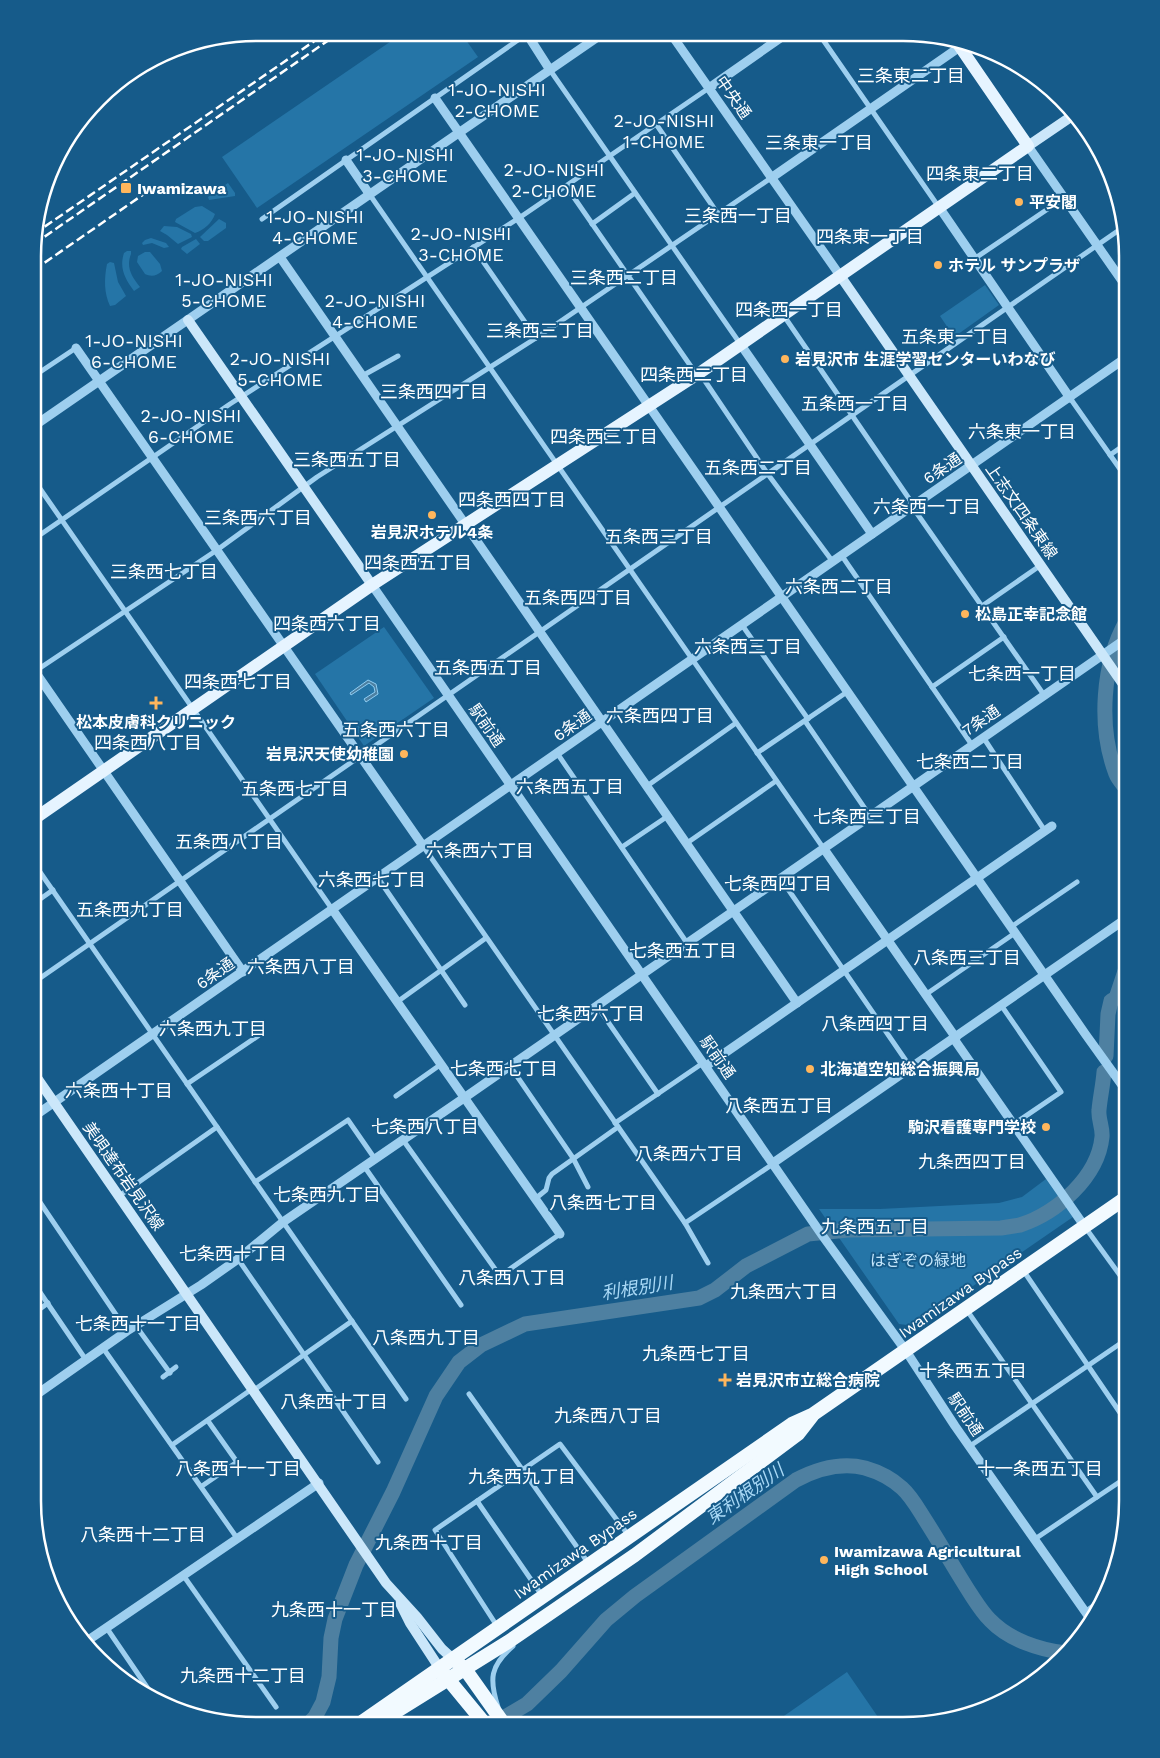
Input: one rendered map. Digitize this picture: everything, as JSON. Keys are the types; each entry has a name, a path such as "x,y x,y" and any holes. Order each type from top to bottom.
{"highway":[{"name":"Iwamizawa Bypass","path":"386,1717 444,1674 453,1659 792,1424 812,1415 1119,1203"},
{"name":"Iwamizawa Bypass","path":"372,1717 444,1674 465,1668 551,1613 636,1555 798,1434 812,1415"},
{"path":"453,1659 465,1668 499,1717"},
{"path":"444,1674 479,1717"}],"main road":[{"path":"965,51 1028,146"},
{"path":"41,814 372,585 650,406 741,345 1068,118"},
{"name":"上志文四条東線","path":"841,276 908,376 1041,565 1097,644 1106,652 1119,676"},
{"path":"188,320 372,585"},
{"name":"美唄達布岩見沢線","path":"41,1083 319,1483 386,1583 418,1617 442,1649 453,1659"},
{"name":"美唄達布岩見沢線","path":"395,1594 410,1623 444,1674"}],"street":[{"path":"262,219 517,41"},
{"path":"531,41 609,156 872,534"},
{"path":"41,421 592,41"},
{"name":"中央通","path":"675,41 841,276"},
{"path":"41,534 241,397 426,276 519,218 776,41"},
{"path":"823,41 1119,468"},
{"path":"41,667 217,550 317,477 581,308 771,178 954,48"},
{"path":"435,98 1044,975 1119,1080"},
{"path":"656,124 718,214"},
{"path":"1028,146 1119,275"},
{"path":"346,160 776,781 926,994 1051,1178 1119,1273"},
{"path":"566,186 692,368 832,562"},
{"path":"592,224 635,193"},
{"path":"974,259 1064,198"},
{"path":"41,978 1117,231"},
{"path":"473,247 536,338"},
{"path":"280,257 797,1003"},
{"path":"783,315 1044,695"},
{"path":"41,371 76,348 685,1223 708,1263"},
{"path":"362,376 398,356"},
{"name":"6条通","path":"41,1111 1119,363"},
{"path":"1110,455 1119,449"},
{"path":"41,490 440,1065 560,1234 500,1276 403,1140"},
{"path":"842,556 972,745"},
{"path":"982,606 1041,565"},
{"name":"駅前通","path":"372,585 834,1251 906,1351 1085,1612"},
{"path":"742,625 870,816"},
{"path":"932,687 1004,637"},
{"name":"7条通","path":"41,1391 127,1331 238,1258 284,1222 364,1166 1119,643"},
{"path":"41,682 242,972"},
{"path":"757,753 847,692"},
{"path":"647,786 736,723"},
{"path":"534,1199 546,1190 552,1174 658,1094 797,1003 1048,829 983,737"},
{"path":"557,753 687,943"},
{"path":"687,843 776,781"},
{"path":"622,848 668,816"},
{"path":"41,872 406,1399"},
{"path":"378,878 465,1005"},
{"path":"781,879 911,1068"},
{"path":"926,994 1077,882"},
{"path":"41,898 53,890"},
{"path":"685,1223 1119,923"},
{"path":"397,1002 486,938"},
{"path":"1001,1005 1061,1092 1014,1124"},
{"path":"597,1006 658,1094"},
{"path":"187,1084 258,1036"},
{"path":"396,1096 440,1065"},
{"path":"510,1066 573,1158 588,1187"},
{"path":"255,1182 348,1120 375,1159"},
{"path":"120,1196 217,1127"},
{"path":"364,1166 461,1305"},
{"path":"41,1204 127,1331"},
{"path":"238,1258 378,1462"},
{"path":"1023,1270 1119,1411"},
{"path":"41,1293 86,1360"},
{"path":"41,1308 48,1303"},
{"path":"966,1309 1098,1497"},
{"path":"172,1445 352,1321"},
{"path":"136,1326 170,1373"},
{"path":"970,1446 1119,1344"},
{"path":"103,1348 237,1538"},
{"path":"163,1377 176,1367"},
{"path":"469,1394 590,1564"},
{"path":"202,1486 237,1462 208,1421"},
{"path":"498,1628 435,1530 560,1444 630,1536"},
{"path":"90,1637 319,1483"},
{"path":"1035,1539 1119,1483"},
{"path":"477,1501 543,1597"},
{"path":"183,1575 276,1707"},
{"path":"1085,1612 1091,1608"},
{"path":"502,1717 493,1687 494,1670 500,1659 551,1613"},
{"path":"106,1626 147,1687"}],"green space":[{"path":"391,41 467,41 478,57 257,208 222,157"},
{"path":"228,183 235,196 209,200 208,197"},
{"path":"202,206 215,214 210,223 202,230 195,233 175,222 176,219 195,207"},
{"path":"219,219 226,223 226,228 208,241 204,241 200,237"},
{"path":"164,226 177,227 191,234 192,237 178,244 160,231"},
{"path":"151,238 166,243 169,247 164,248 152,243 143,245 142,243 145,240"},
{"path":"196,239 200,244 187,254 181,249 182,247"},
{"path":"131,251 130,271 140,287 134,291 126,278 122,264 124,253"},
{"path":"145,252 150,252 160,264 162,271 160,273 154,276 145,274 137,262 138,256"},
{"path":"110,262 114,263 118,282 126,296 115,305 110,306 105,280 107,264"},
{"path":"985,285 999,305 954,337 940,316"},
{"path":"384,627 434,698 364,746 315,674"},
{"name":"はぎぞの緑地","path":"1046,1179 1073,1217 915,1326 899,1324 819,1209 880,1209 999,1203 1022,1197"},
{"path":"847,1672 878,1717 782,1717"}],"shaded area":[{"path":"368,680 376,684 378,694 366,702 364,699 375,692 374,687 369,683 351,695 350,693"}],"waterway":[{"name":"利根別川","path":"1119,637 1108,675 1105,716 1110,756 1119,779"},
{"name":"利根別川","path":"1106,1056 1108,1014 1111,1001 1116,998 1119,989"},
{"name":"利根別川","path":"315,1717 323,1702 329,1677 331,1638 335,1619 356,1565 393,1492 436,1396 459,1362 481,1345 525,1324 699,1298 715,1290 746,1266 808,1234 848,1230 1001,1228 1020,1225 1034,1219 1048,1212 1073,1192 1093,1166 1099,1152 1102,1137 1099,1105 1104,1072"},
{"name":"東利根別川","path":"505,1717 527,1704 561,1671 606,1620 635,1596 796,1480 812,1473 838,1466 865,1468 875,1471 898,1484 914,1502 970,1593 990,1620 1006,1633 1025,1643 1058,1651"}],"railway":[{"path":"43,228 314,41"},
{"path":"42,238 327,41"},
{"path":"41,265 144,194"}],"place":[{"name":"Iwamizawa","path":"126,188"},
{"name":"平安閣","path":"1019,202"},
{"name":"ホテル サンプラザ","path":"938,265"},
{"name":"岩見沢市 生涯学習センターいわなび","path":"785,359"},
{"name":"岩見沢ホテル4条","path":"432,515"},
{"name":"松島正幸記念館","path":"965,614"},
{"name":"松本皮膚科クリニック","path":"156,703"},
{"name":"岩見沢天使幼稚園","path":"404,754"},
{"name":"北海道空知総合振興局","path":"810,1069"},
{"name":"駒沢看護専門学校","path":"1046,1127"},
{"name":"岩見沢市立総合病院","path":"725,1380"},
{"name":"Iwamizawa Agricultural High School","path":"824,1560"}],"district":[{"name":"三条東二丁目","path":"911,76"},
{"name":"1-JO-NISHI 2-CHOME","path":"497,100"},
{"name":"2-JO-NISHI 1-CHOME","path":"664,131"},
{"name":"三条東一丁目","path":"819,143"},
{"name":"1-JO-NISHI 3-CHOME","path":"405,165"},
{"name":"四条東二丁目","path":"980,174"},
{"name":"2-JO-NISHI 2-CHOME","path":"554,180"},
{"name":"三条西一丁目","path":"738,216"},
{"name":"1-JO-NISHI 4-CHOME","path":"315,227"},
{"name":"四条東一丁目","path":"870,237"},
{"name":"2-JO-NISHI 3-CHOME","path":"461,244"},
{"name":"三条西二丁目","path":"624,278"},
{"name":"1-JO-NISHI 5-CHOME","path":"224,290"},
{"name":"四条西一丁目","path":"789,310"},
{"name":"2-JO-NISHI 4-CHOME","path":"375,311"},
{"name":"三条西三丁目","path":"540,331"},
{"name":"五条東一丁目","path":"955,337"},
{"name":"1-JO-NISHI 6-CHOME","path":"134,351"},
{"name":"2-JO-NISHI 5-CHOME","path":"280,369"},
{"name":"四条西二丁目","path":"694,375"},
{"name":"三条西四丁目","path":"434,392"},
{"name":"五条西一丁目","path":"855,404"},
{"name":"2-JO-NISHI 6-CHOME","path":"191,426"},
{"name":"六条東一丁目","path":"1022,432"},
{"name":"四条西三丁目","path":"604,437"},
{"name":"三条西五丁目","path":"347,460"},
{"name":"五条西二丁目","path":"758,468"},
{"name":"四条西四丁目","path":"512,500"},
{"name":"六条西一丁目","path":"927,507"},
{"name":"三条西六丁目","path":"258,518"},
{"name":"五条西三丁目","path":"659,537"},
{"name":"四条西五丁目","path":"418,563"},
{"name":"三条西七丁目","path":"164,572"},
{"name":"六条西二丁目","path":"839,587"},
{"name":"五条西四丁目","path":"578,598"},
{"name":"四条西六丁目","path":"327,624"},
{"name":"六条西三丁目","path":"748,647"},
{"name":"五条西五丁目","path":"488,668"},
{"name":"七条西一丁目","path":"1022,674"},
{"name":"四条西七丁目","path":"238,682"},
{"name":"六条西四丁目","path":"660,716"},
{"name":"五条西六丁目","path":"396,730"},
{"name":"四条西八丁目","path":"148,743"},
{"name":"七条西二丁目","path":"970,762"},
{"name":"六条西五丁目","path":"570,787"},
{"name":"五条西七丁目","path":"295,789"},
{"name":"七条西三丁目","path":"867,817"},
{"name":"五条西八丁目","path":"229,842"},
{"name":"六条西六丁目","path":"480,851"},
{"name":"六条西七丁目","path":"372,880"},
{"name":"七条西四丁目","path":"778,884"},
{"name":"五条西九丁目","path":"130,910"},
{"name":"七条西五丁目","path":"683,951"},
{"name":"八条西三丁目","path":"967,958"},
{"name":"六条西八丁目","path":"301,967"},
{"name":"七条西六丁目","path":"591,1014"},
{"name":"八条西四丁目","path":"875,1024"},
{"name":"六条西九丁目","path":"213,1029"},
{"name":"七条西七丁目","path":"504,1069"},
{"name":"六条西十丁目","path":"119,1091"},
{"name":"八条西五丁目","path":"779,1106"},
{"name":"七条西八丁目","path":"425,1127"},
{"name":"八条西六丁目","path":"689,1154"},
{"name":"九条西四丁目","path":"972,1162"},
{"name":"七条西九丁目","path":"327,1195"},
{"name":"八条西七丁目","path":"603,1203"},
{"name":"九条西五丁目","path":"875,1227"},
{"name":"七条西十丁目","path":"233,1254"},
{"name":"八条西八丁目","path":"512,1278"},
{"name":"九条西六丁目","path":"784,1292"},
{"name":"七条西十一丁目","path":"138,1324"},
{"name":"八条西九丁目","path":"426,1338"},
{"name":"九条西七丁目","path":"696,1354"},
{"name":"十条西五丁目","path":"973,1371"},
{"name":"八条西十丁目","path":"334,1402"},
{"name":"九条西八丁目","path":"608,1416"},
{"name":"八条西十一丁目","path":"238,1469"},
{"name":"十一条西五丁目","path":"1040,1469"},
{"name":"九条西九丁目","path":"522,1477"},
{"name":"八条西十二丁目","path":"143,1535"},
{"name":"九条西十丁目","path":"429,1543"},
{"name":"九条西十一丁目","path":"334,1610"},
{"name":"九条西十二丁目","path":"243,1676"}]}
